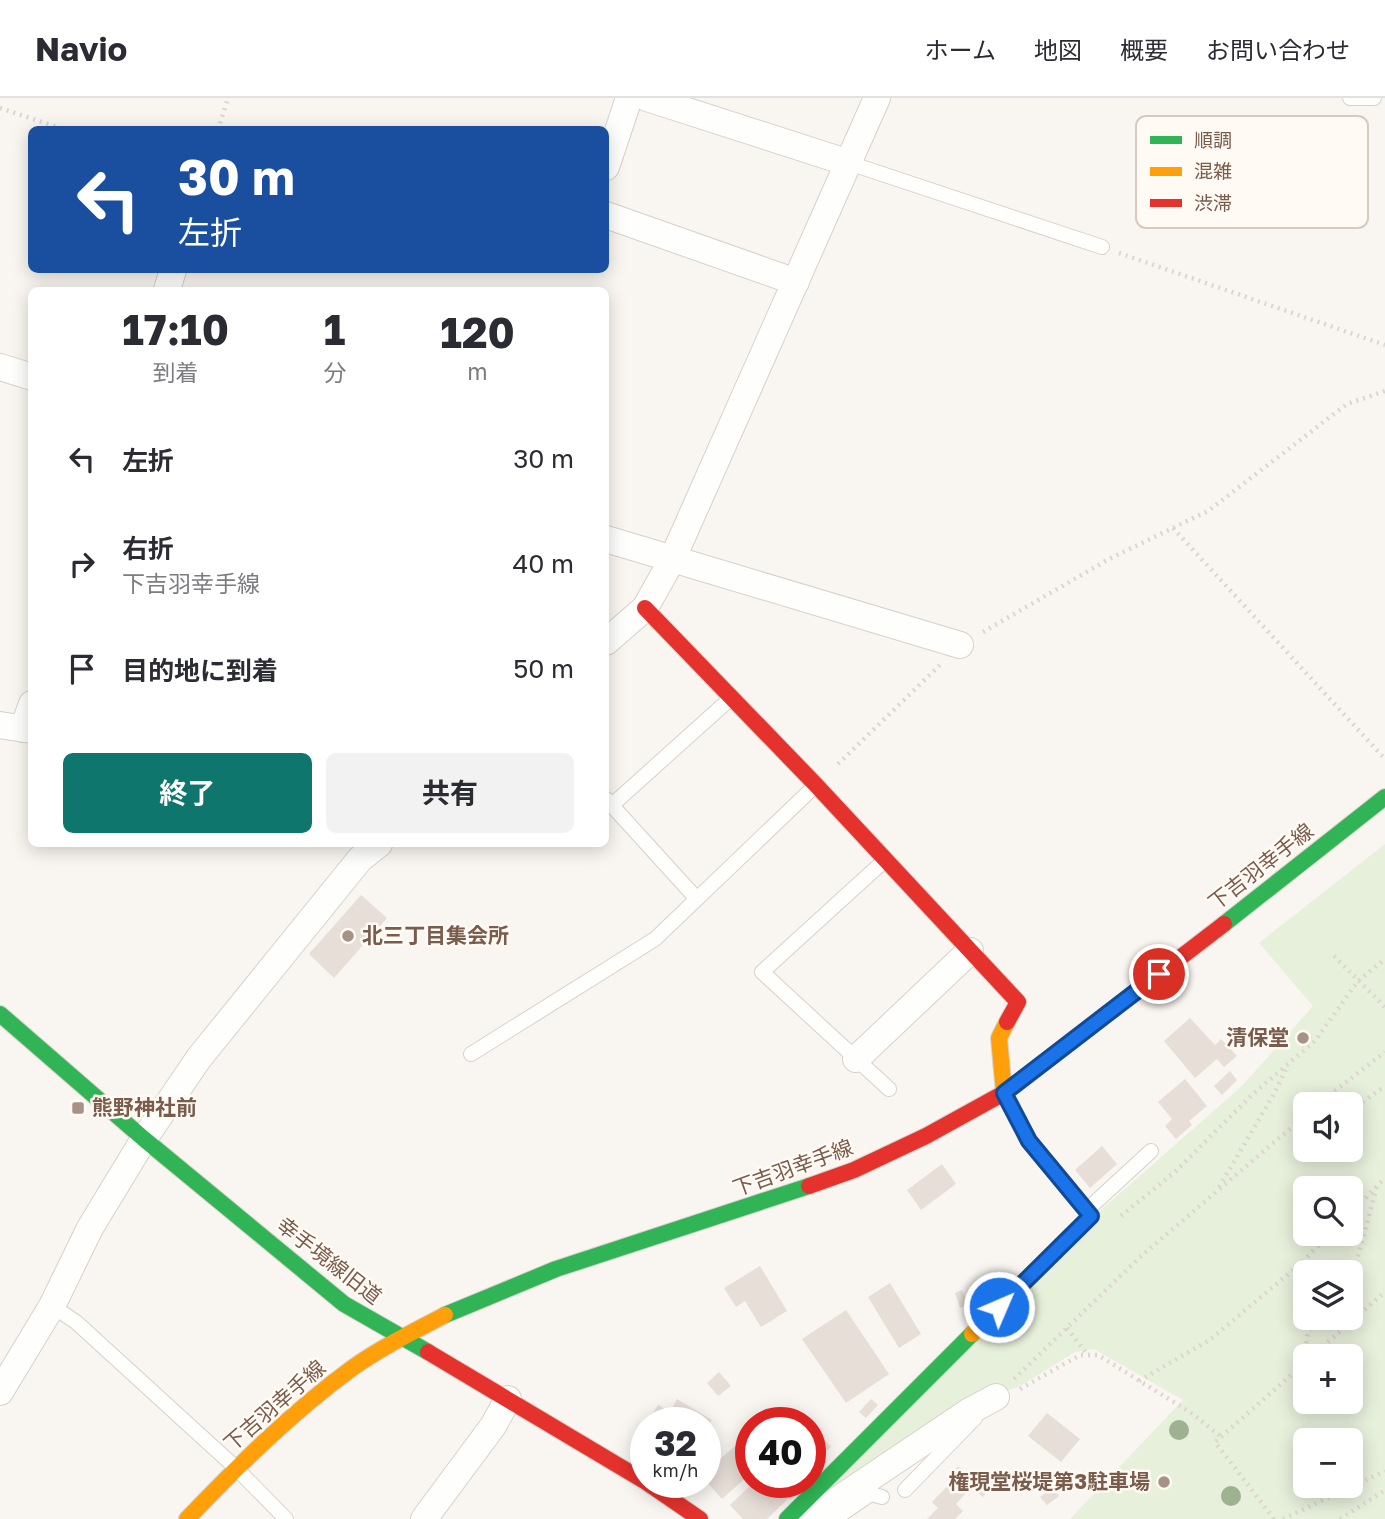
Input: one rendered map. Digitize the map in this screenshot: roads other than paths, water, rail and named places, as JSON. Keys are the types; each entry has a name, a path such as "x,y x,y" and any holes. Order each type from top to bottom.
{"street":[{"path":"609,158 629,98"},
{"path":"647,98 849,163"},
{"path":"609,639 645,608 672,560 877,98"},
{"path":"609,216 796,282"},
{"path":"0,367 28,376"},
{"path":"609,540 960,645"},
{"path":"645,608 816,785 1018,1002 999,1038 1004,1093 1029,1141 1091,1216 787,1519"},
{"path":"18,728 28,711"},
{"name":"下吉羽幸手線","path":"187,1519 236,1468 309,1403 352,1368 401,1338 457,1309 556,1269 780,1197 854,1170 926,1136 1004,1093 1099,1022 1385,797"},
{"path":"0,1392 52,1306 90,1228 144,1139 199,1058 360,859 375,847"},
{"path":"856,1059 970,951"},
{"name":"幸手境線旧道","path":"0,1014 144,1139 344,1304 459,1369 646,1482 700,1519"},
{"path":"809,1519 968,1412 996,1397"},
{"path":"424,1519 493,1426 508,1399"}],"lane":[{"path":"1350,98 1374,98"},
{"path":"849,163 1102,247"},
{"path":"696,898 609,801 732,697"},
{"path":"471,1054 654,939 816,785"},
{"path":"886,860 762,972 889,1089"},
{"path":"1086,1211 1152,1151"},
{"path":"52,1306 76,1322 236,1468 286,1519"},
{"path":"905,1490 996,1397"},
{"path":"834,1519 871,1494 882,1497"}],"place":[{"name":"北三丁目集会所","path":"348,936"},
{"name":"清保堂","path":"1303,1038"},
{"name":"熊野神社前","path":"78,1108"},
{"name":"権現堂桜堤第3駐車場","path":"1164,1482"}]}
